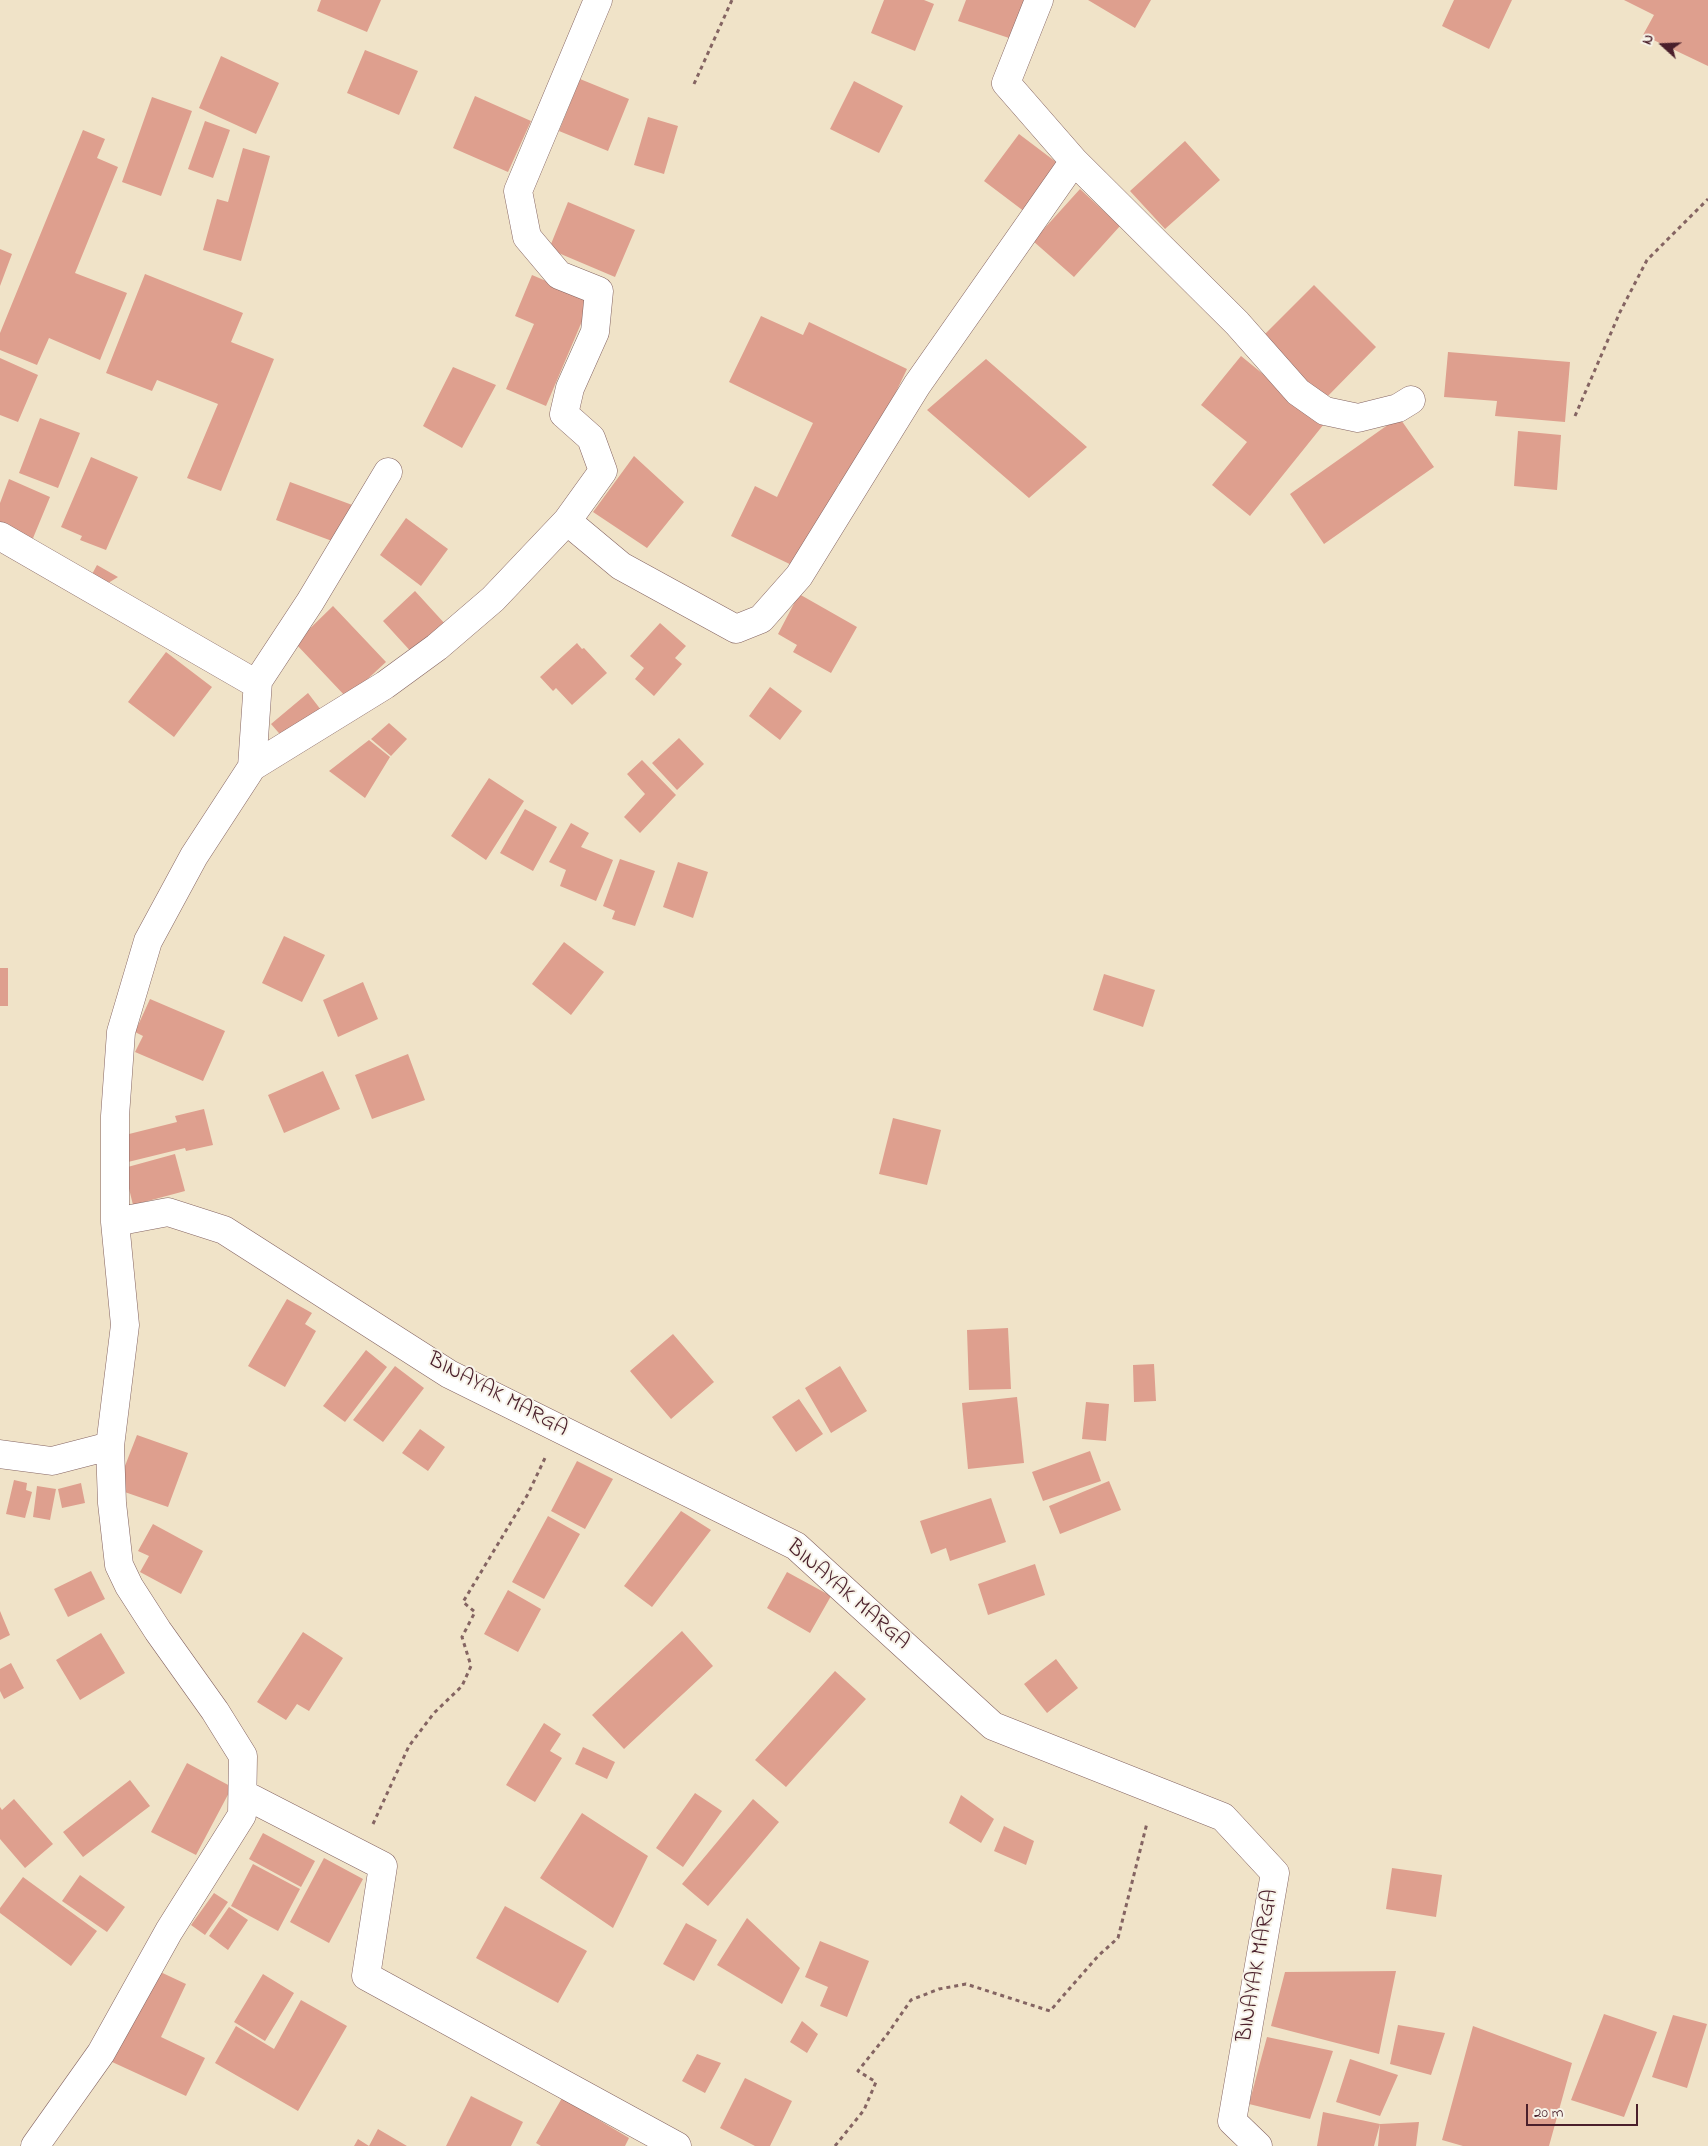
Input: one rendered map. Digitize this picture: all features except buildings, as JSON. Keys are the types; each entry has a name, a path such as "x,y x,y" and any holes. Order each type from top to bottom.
{"street":[{"path":"35,2146 100,2053 169,1932 242,1815 244,1756 215,1711 158,1631 129,1586 119,1565 112,1503 110,1446 125,1325 115,1222 115,1116 121,1032 148,941 194,856 252,767 385,685 437,647 493,599 567,521 602,471 591,438 564,414 570,388 596,332 599,291 560,275 527,237 518,191 598,0"},
{"path":"1039,0 1006,83 1074,161 1236,323 1298,392 1325,411 1358,418 1398,408 1411,400"},
{"path":"567,521 621,566 736,629 760,619 799,576 917,385 1074,161"},
{"path":"252,767 258,681 310,602 388,472"},
{"path":"0,536 253,682 258,681"},
{"name":"BINAYAK MARGA","path":"115,1222 168,1212 224,1230 448,1374 796,1546 993,1726 1223,1817 1275,1873 1232,2121 1258,2146"},
{"path":"0,1454 52,1461 110,1446"},
{"path":"243,1794 383,1866 366,1976 677,2146"}],"path":[{"path":"694,84 732,0"},
{"path":"1575,416 1620,312 1647,260 1708,199"},
{"path":"359,1854 409,1746 434,1714 462,1686 471,1666 462,1637 476,1612 463,1602 528,1494 559,1429"},
{"path":"835,2146 864,2110 876,2082 858,2071 886,2036 911,2000 939,1990 966,1984 1050,2011 1098,1956 1118,1938 1148,1819 1163,1794"}]}
